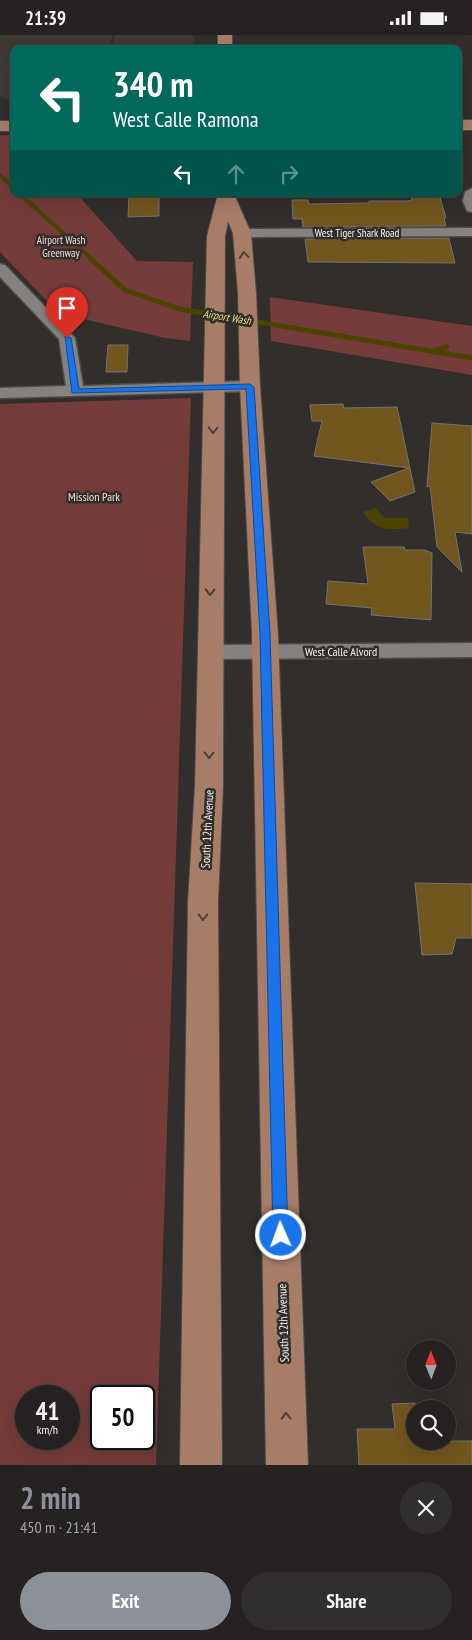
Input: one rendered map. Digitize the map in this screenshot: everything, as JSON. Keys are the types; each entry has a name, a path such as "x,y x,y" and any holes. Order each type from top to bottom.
{"main road":[{"name":"South 12th Avenue","path":"201,1465 203,902 209,787 216,236 225,197"},
{"name":"South 12th Avenue","path":"227,197 242,233 248,304 250,387 265,651 288,1465"}],"street":[{"path":"472,192 470,201 472,207"},
{"name":"West Tiger Shark Road","path":"242,233 472,232"},
{"path":"0,268 67,338 75,391"},
{"path":"0,289 22,289"},
{"path":"0,393 250,387"},
{"name":"West Calle Alvord","path":"210,652 472,650"}],"shaded area":[{"path":"0,35 112,35 111,45 10,45 10,101 0,96"},
{"path":"115,35 194,35 194,45 113,45"},
{"path":"376,508 385,518 408,518 409,528 388,529 377,526 363,512"}],"green space":[{"name":"Airport Wash Greenway","path":"0,135 10,135 10,197 80,197 137,261 193,262 190,341 165,338 58,313 0,252"},
{"path":"270,297 472,326 472,375 271,341"},
{"name":"Mission Park","path":"191,398 156,1465 0,1465 0,404"}],"building":[{"path":"129,197 159,197 159,216 128,217"},
{"path":"411,197 440,197 446,218 444,218 446,226 303,227 302,219 293,219 292,200 308,200 309,204 412,200"},
{"path":"449,238 455,263 308,262 305,239"},
{"path":"108,345 128,345 127,372 106,372"},
{"path":"343,404 344,408 397,407 415,492 390,501 371,482 409,468 314,456 322,421 312,421 310,405"},
{"path":"432,423 472,426 472,534 455,532 462,572 437,547 430,486 427,487"},
{"path":"363,547 404,547 405,550 424,550 432,553 431,620 371,615 372,608 326,604 328,581 368,584"},
{"path":"415,883 472,884 472,938 456,938 452,954 422,955"},
{"path":"406,1403 406,1450 456,1450 456,1441 472,1441 472,1465 359,1465 357,1429 395,1429 392,1404"}],"waterway":[{"name":"Airport Wash","path":"0,175 10,184"},
{"name":"Airport Wash","path":"23,197 93,260"},
{"name":"Airport Wash","path":"91,259 125,290 179,309 472,358"},
{"name":"Airport Wash","path":"434,351 447,347"}],"route":[{"path":"67,338 75,391 250,387 265,634 281,1235"}]}
